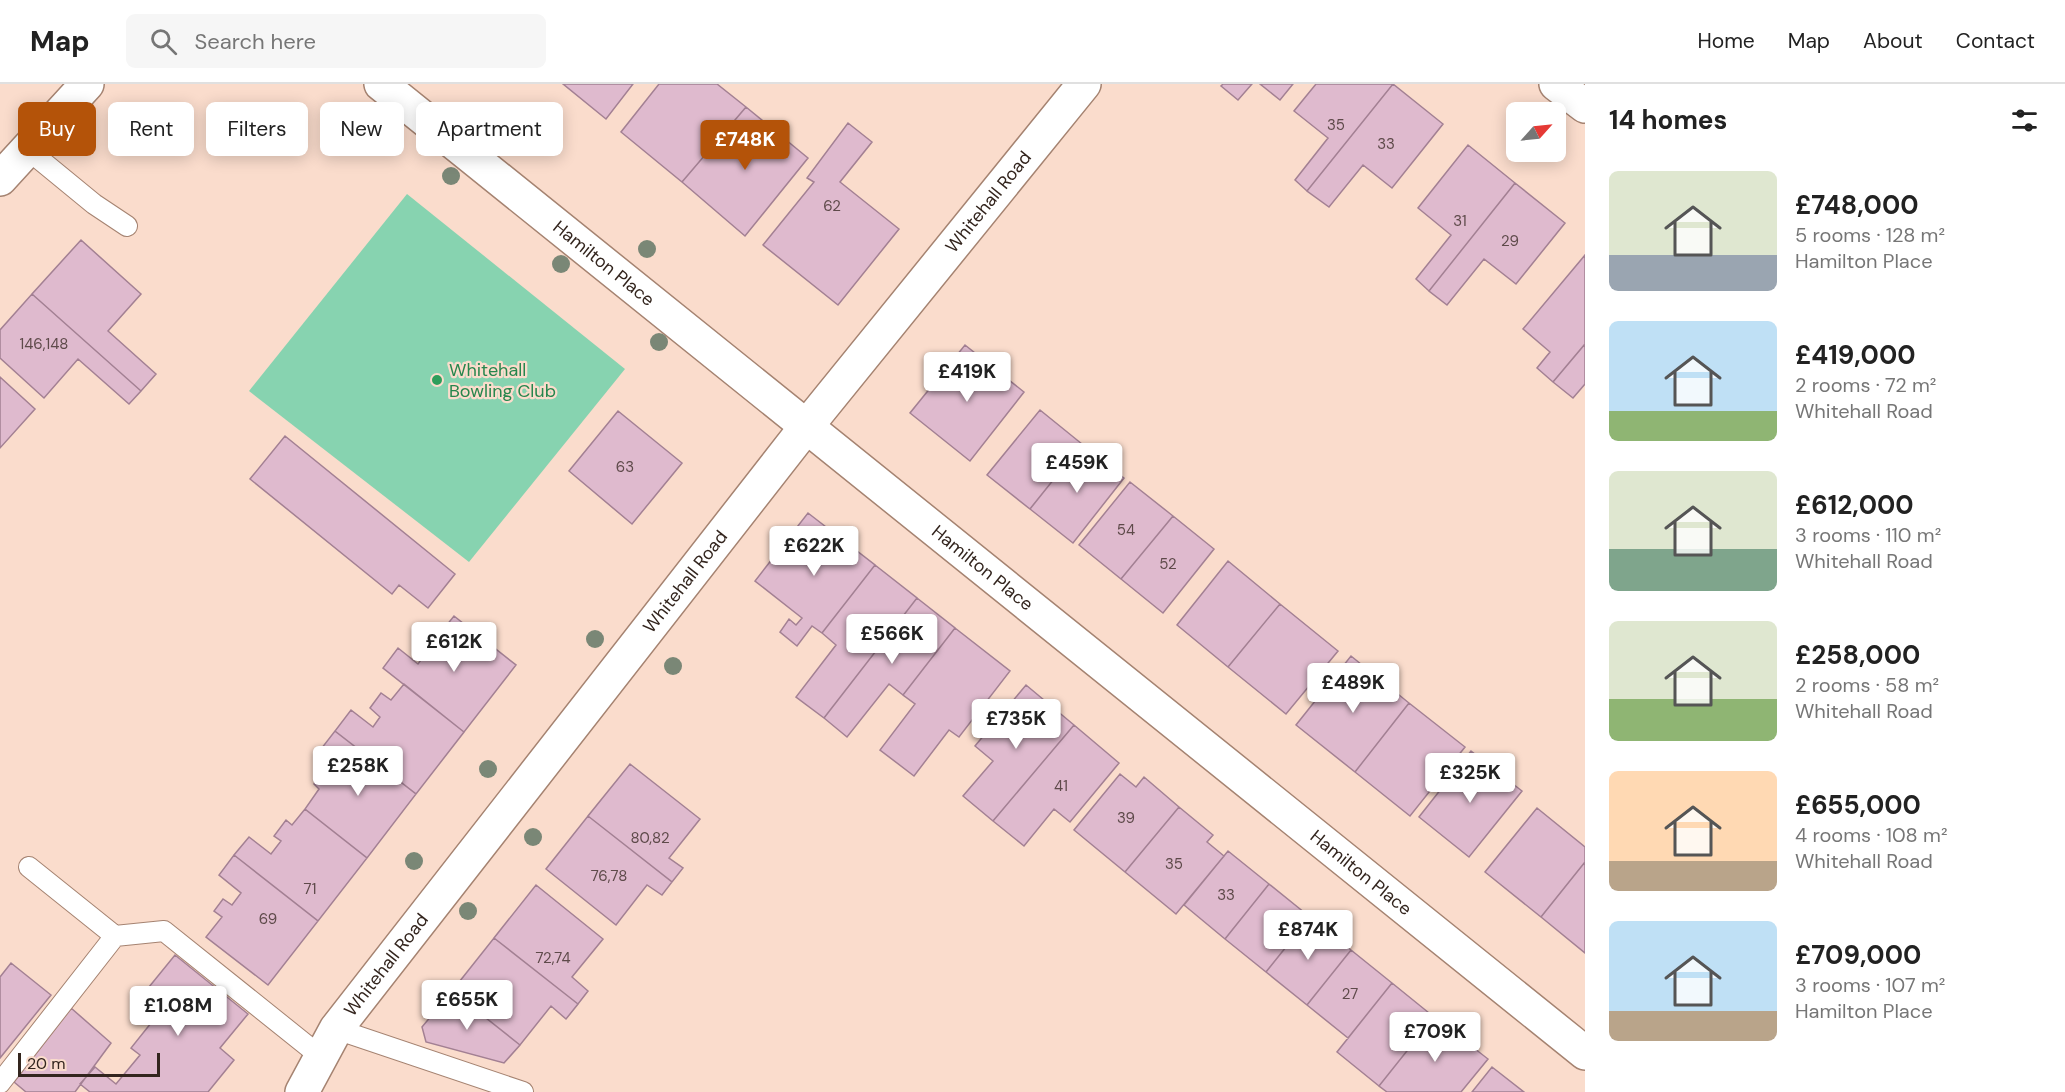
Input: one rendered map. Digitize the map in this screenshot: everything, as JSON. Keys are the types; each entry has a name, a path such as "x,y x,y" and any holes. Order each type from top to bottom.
{"street":[{"path":"70,102 87,84"},
{"name":"Hamilton Place","path":"381,84 1585,1053"},
{"name":"Whitehall Road","path":"302,1092 328,1043 806,427 1084,84"},
{"path":"1556,84 1585,106"},
{"path":"0,179 21,156"}],"lane":[{"path":"36,156 94,204 128,226"},
{"path":"29,867 115,936 164,931 328,1043 479,1085 523,1092"},
{"path":"0,1083 115,936"}],"green space":[{"name":"Whitehall Bowling Club","path":"407,194 625,369 469,562 249,391"}],"building":[{"path":"563,84 633,84 606,119"},
{"path":"659,84 717,84 746,107 682,182 621,132"},
{"path":"1223,84 1252,84 1238,100 1221,86"},
{"path":"1260,84 1293,84 1280,100"},
{"path":"1316,84 1393,84 1307,191 1295,180 1328,138 1294,111"},
{"path":"1393,84 1443,124 1392,188 1363,165 1329,207 1307,191"},
{"path":"746,107 808,158 745,236 682,182"},
{"path":"848,123 872,142 840,182 899,229 838,305 763,245 814,182 807,178"},
{"path":"1468,145 1515,183 1429,291 1416,279 1451,235 1418,208"},
{"path":"1515,183 1565,223 1516,284 1484,259 1447,305 1429,291"},
{"path":"81,240 141,294 108,331 156,374 141,391 32,294"},
{"path":"1585,255 1585,344 1553,382 1537,368 1550,352 1523,329"},
{"path":"32,294 141,391 129,404 78,359 44,398 0,358 0,330"},
{"path":"1585,344 1585,384 1573,398 1553,382"},
{"path":"965,345 1024,392 970,461 910,413"},
{"path":"0,377 35,409 0,448"},
{"path":"1040,410 1082,444 1030,509 987,475"},
{"path":"618,411 682,463 632,524 569,471"},
{"path":"285,436 455,574 428,608 399,585 392,594 250,479"},
{"path":"1082,444 1124,478 1073,543 1030,509"},
{"path":"1130,482 1173,516 1121,579 1079,545"},
{"path":"808,513 875,565 822,633 812,626 797,646 780,632 789,619 796,625 802,618 755,581"},
{"path":"1173,516 1214,549 1163,613 1121,579"},
{"path":"1228,561 1280,604 1228,667 1177,625"},
{"path":"875,565 917,598 824,718 796,697 836,645 822,633"},
{"path":"917,598 955,628 903,695 889,684 847,737 824,718"},
{"path":"1280,604 1338,651 1286,714 1228,667"},
{"path":"454,616 516,665 464,732 383,668 398,648 418,664 430,648 423,643 432,631 438,636"},
{"path":"955,628 1010,671 959,737 949,730 914,776 880,750 915,704 903,695"},
{"path":"1351,656 1409,703 1355,772 1296,725"},
{"path":"404,684 464,732 416,794 335,731 351,710 373,727 380,717 370,708 381,693 391,700"},
{"path":"1026,685 1074,725 993,821 963,796 993,761 975,746"},
{"path":"1409,703 1465,747 1410,816 1355,772"},
{"path":"1074,725 1119,763 1070,822 1054,809 1024,846 993,821"},
{"path":"335,731 416,794 367,858 305,809 319,789 314,784 324,771 333,778 343,765 321,749"},
{"path":"1471,751 1522,791 1469,857 1419,817"},
{"path":"630,764 700,819 669,858 683,868 672,882 588,816"},
{"path":"1120,774 1136,787 1144,777 1179,807 1125,872 1074,830"},
{"path":"1179,807 1213,835 1207,842 1224,856 1176,914 1125,872"},
{"path":"1537,808 1585,847 1585,862 1541,917 1485,872"},
{"path":"305,809 367,858 318,921 234,855 249,837 271,854 281,841 274,836 286,820 292,825"},
{"path":"588,816 672,882 662,895 647,885 616,925 546,869"},
{"path":"1228,851 1269,884 1225,939 1184,905"},
{"path":"234,855 318,921 268,985 206,937 222,917 214,911 223,899 232,905 241,893 219,875"},
{"path":"1585,862 1585,953 1541,917"},
{"path":"1269,884 1310,917 1266,972 1225,939"},
{"path":"536,885 603,939 572,977 588,991 578,1004 494,938"},
{"path":"1310,917 1351,950 1307,1005 1266,972"},
{"path":"494,938 578,1004 566,1019 551,1006 520,1045 452,991"},
{"path":"1351,950 1392,983 1348,1038 1307,1005"},
{"path":"175,955 248,1014 220,1048 234,1060 208,1092 90,1092 80,1084 95,1067 116,1084 140,1055 131,1048 155,1018 136,1003"},
{"path":"11,963 51,995 0,1058 0,977"},
{"path":"1392,983 1434,1017 1379,1086 1337,1052"},
{"path":"452,991 520,1045 504,1063 426,1042 422,1027"},
{"path":"71,1008 111,1043 75,1092 26,1092 14,1082"},
{"path":"1434,1017 1488,1059 1461,1092 1387,1092 1379,1086"},
{"path":"1492,1067 1524,1092 1472,1092"}],"place":[{"name":"Whitehall Bowling Club","path":"437,380"}]}
